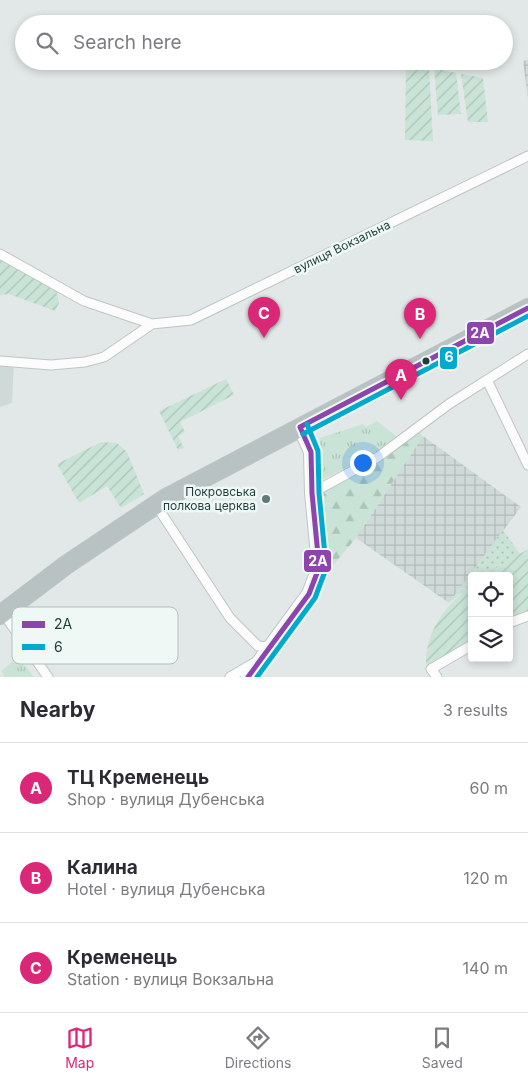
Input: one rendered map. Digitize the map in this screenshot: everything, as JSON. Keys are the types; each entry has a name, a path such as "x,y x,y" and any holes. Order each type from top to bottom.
{"highway":[{"path":"2,614 66,565 156,505 212,472 528,308"}],"street":[{"name":"вулиця Вокзальна","path":"152,324 191,320 528,156"},
{"path":"0,254 84,301 152,324"},
{"path":"0,361 50,365 85,362 104,357 152,324"},
{"path":"312,493 378,458 449,404 528,354"},
{"path":"486,380 528,465"},
{"path":"248,677 308,594 316,573 318,555 312,493 312,452 300,427"},
{"path":"156,505 230,618 258,646 270,648"},
{"path":"2,614 12,628"},
{"path":"513,622 528,616"},
{"path":"437,677 431,669 468,647"},
{"path":"230,677 254,663 258,664"},
{"path":"39,664 48,677"}],"shaded area":[{"path":"528,60 528,99 523,61"},
{"path":"0,361 14,361 12,403 0,407"},
{"path":"423,436 521,507 472,572 468,572 468,578 449,603 356,538"}],"green space":[{"path":"406,70 429,70 433,141 405,140"},
{"path":"434,70 456,73 461,114 438,115"},
{"path":"461,74 483,78 488,122 468,122"},
{"path":"0,254 55,284 59,303 55,311 9,294 0,295"},
{"path":"226,379 234,395 180,422 185,432 178,436 184,448 178,450 159,411"},
{"path":"377,421 396,436 375,453 320,481 320,438 363,424 366,427"},
{"path":"415,430 423,436 356,538 309,594 317,573 312,493"},
{"path":"101,442 117,443 127,452 144,494 121,508 107,486 79,503 57,464"},
{"path":"503,530 520,554 490,572 472,572"},
{"path":"528,549 528,615 513,621 513,572 490,572"},
{"path":"468,577 468,587 449,603"},
{"path":"468,588 468,647 431,669 426,663 430,639 446,609"},
{"path":"12,662 12,664 24,664 34,677 5,677 1,671"}],"transit line":[{"name":"2A","path":"300,427 528,308"},
{"name":"6","path":"303,434 528,316"},
{"name":"6","path":"257,677 315,598 324,574 325,555 319,493 318,451 307,424"},
{"name":"2A","path":"248,677 309,594 317,573 318,555 312,493 311,452 300,427"}],"place":[{"name":"Кременець","path":"264,338"},
{"name":"Калина","path":"420,339"},
{"name":"ТЦ Кременець","path":"401,400"},
{"name":"Покровська полкова церква","path":"266,499"}]}
